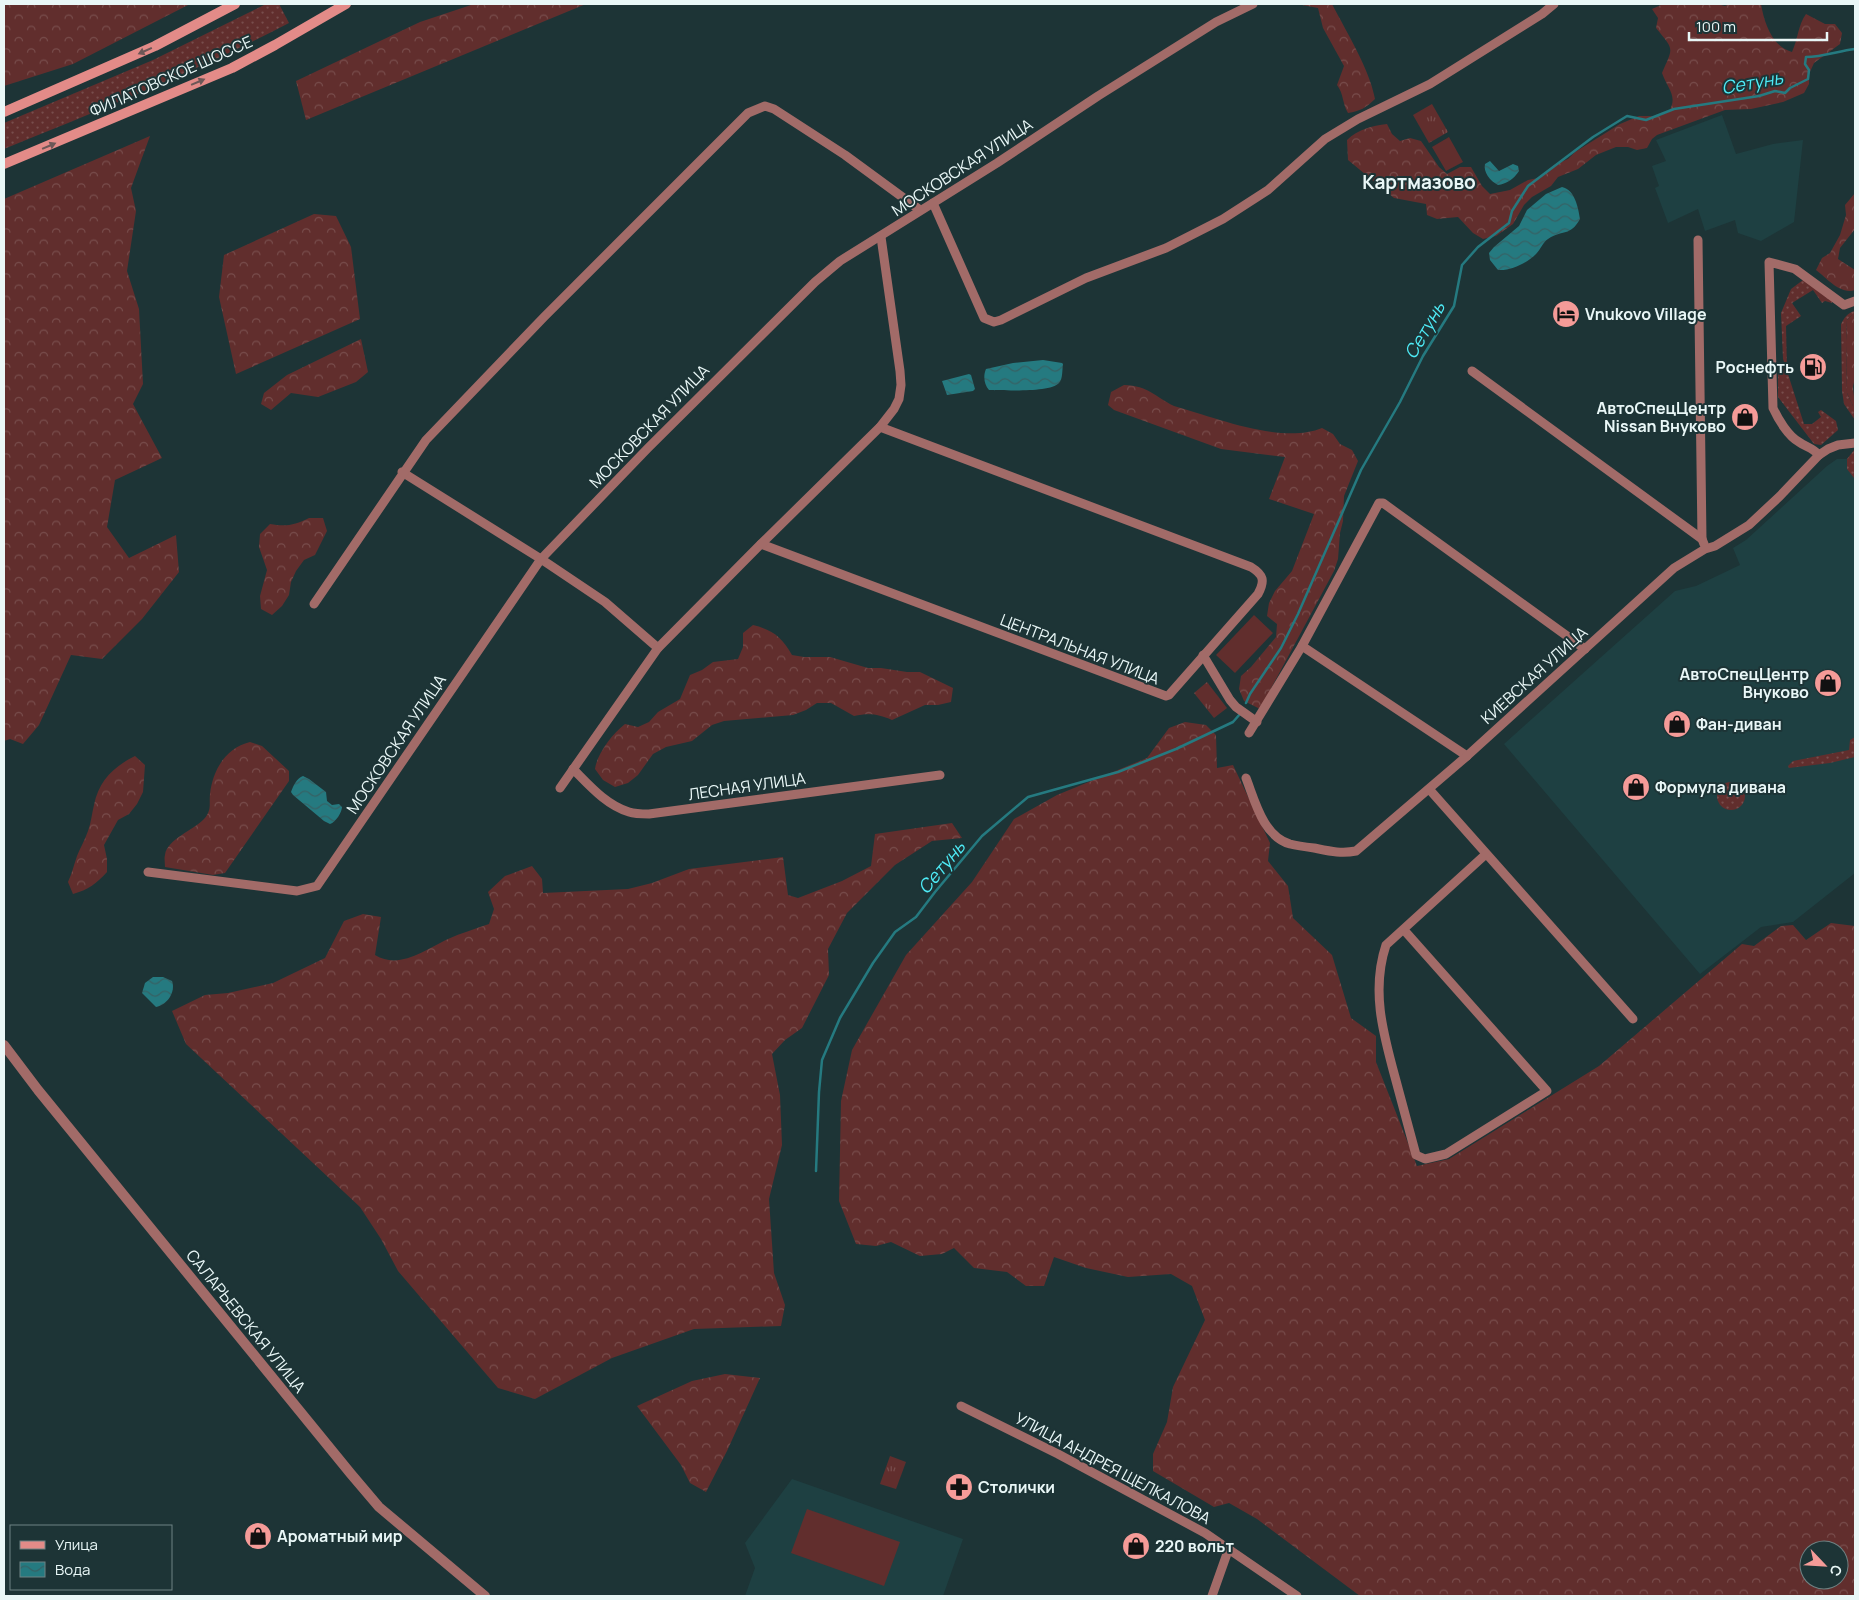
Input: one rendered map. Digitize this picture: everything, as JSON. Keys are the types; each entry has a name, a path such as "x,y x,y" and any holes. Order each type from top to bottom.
{"main road":[{"name":"ФИЛАТОВСКОЕ ШОССЕ","path":"4,112 155,46 235,4"},
{"name":"ФИЛАТОВСКОЕ ШОССЕ","path":"4,164 232,68 346,4"}],"street":[{"name":"МОСКОВСКАЯ УЛИЦА","path":"148,872 297,891 317,886 541,559 648,448 814,282 840,261 881,237 920,210 1208,28 1253,4"},
{"path":"933,203 984,318 994,322 1086,278 1166,248 1223,219 1268,190 1325,139 1366,115 1430,84 1542,14 1554,4"},
{"path":"314,604 402,472 426,440 544,317 748,113 765,106 774,109 845,155 920,210"},
{"path":"560,788 658,648 880,427 894,409 899,399 900,371 881,237"},
{"path":"1698,240 1702,539 1705,549"},
{"path":"1819,455 1813,449 1796,440 1777,417 1773,408 1768,262 1795,269 1844,305 1855,301"},
{"path":"1472,371 1702,539"},
{"name":"ЦЕНТРАЛЬНАЯ УЛИЦА","path":"761,544 1162,696 1169,695 1258,594 1263,585 1263,577 1251,567 880,427"},
{"name":"КИЕВСКАЯ УЛИЦА","path":"1246,778 1263,820 1279,838 1289,844 1343,853 1356,851 1467,756 1674,568 1749,525 1819,455 1838,445 1855,443"},
{"path":"402,472 541,559 605,602 658,648"},
{"path":"1249,733 1302,646 1376,505 1379,503 1383,503 1585,649"},
{"path":"1302,646 1467,756"},
{"path":"1203,655 1230,700 1236,707 1257,722"},
{"name":"ЛЕСНАЯ УЛИЦА","path":"573,769 596,792 616,806 630,813 649,814 940,775"},
{"path":"1428,789 1633,1018"},
{"path":"1404,930 1547,1091 1446,1154 1425,1159 1416,1155 1382,1029 1378,995 1380,962 1386,945 1486,854"},
{"name":"САЛАРЬЕВСКАЯ УЛИЦА","path":"4,1046 379,1507 485,1596"},
{"name":"УЛИЦА АНДРЕЯ ЩЕЛКАЛОВА","path":"961,1406 1128,1490 1205,1533 1297,1596"},
{"path":"1212,1596 1229,1548"}],"shaded area":[{"path":"1722,115 1736,154 1773,144 1803,140 1794,222 1761,241 1738,233 1735,220 1705,231 1698,209 1668,223 1655,188 1659,186 1652,166 1666,161 1656,140"},
{"path":"1837,459 1855,459 1855,873 1793,922 1761,927 1700,974 1504,744 1675,591 1696,586 1740,565 1733,548 1746,540"},
{"path":"792,1479 963,1539 943,1596 745,1596 755,1568 745,1543"}],"green space":[{"path":"4,4 190,4 73,64 4,86"},
{"path":"266,4 279,4 289,23 184,74 4,149 4,123 153,60"},
{"path":"474,4 586,4 306,120 296,81 420,22"},
{"path":"1297,4 1332,4 1357,51 1372,88 1375,99 1366,107 1348,113 1337,85 1344,66 1323,28 1318,8"},
{"path":"1663,4 1717,4 1725,6 1729,4 1761,4 1770,33 1779,45 1792,52 1801,23 1806,14 1825,24 1835,24 1842,33 1840,44 1814,63 1809,74 1809,84 1804,93 1783,102 1751,109 1725,110 1657,135 1652,139 1647,148 1637,150 1628,147 1616,147 1596,155 1578,169 1558,177 1551,186 1532,197 1524,205 1513,224 1496,236 1483,239 1473,233 1458,217 1437,219 1427,215 1426,204 1394,198 1348,160 1347,140 1356,133 1366,129 1387,124 1392,134 1400,141 1410,138 1421,141 1439,167 1447,174 1460,167 1471,167 1482,186 1490,194 1510,190 1528,180 1538,178 1554,165 1568,159 1575,152 1620,124 1639,116 1659,116 1669,112 1673,101 1662,73 1670,49 1656,28 1658,18 1652,9"},
{"path":"1432,104 1448,132 1429,143 1413,115"},
{"path":"150,136 131,188 136,211 127,271 139,309 143,384 133,404 162,458 115,480 107,527 129,558 176,535 179,572 142,619 102,659 71,655 39,725 23,744 10,739 4,741 4,199"},
{"path":"1449,137 1463,162 1446,171 1432,147"},
{"path":"1855,193 1855,229 1840,248 1838,259 1855,270 1855,290 1849,291 1839,288 1816,270 1822,258 1830,253 1840,235 1846,215 1845,205"},
{"path":"314,214 336,216 351,247 360,319 236,374 219,297 224,255"},
{"path":"1807,277 1832,299 1832,303 1825,301 1822,303 1813,290 1792,303 1801,316 1786,326 1787,371 1804,424 1812,424 1821,417 1818,412 1821,410 1836,421 1838,430 1821,445 1814,444 1778,397 1778,370 1785,365 1783,359 1781,313 1791,289"},
{"path":"1855,311 1855,315 1852,315 1847,320 1846,342 1847,393 1853,406 1855,406 1855,420 1844,404 1842,391 1841,324 1846,316"},
{"path":"1852,315 1855,315 1855,377 1853,387 1855,406 1853,406 1847,393 1847,320"},
{"path":"361,339 368,372 356,382 318,397 291,393 271,410 261,404 264,393 287,375"},
{"path":"1124,385 1146,389 1174,406 1248,428 1288,433 1306,432 1322,428 1333,434 1340,444 1352,450 1358,461 1344,496 1338,559 1334,571 1260,709 1244,701 1239,689 1241,676 1276,637 1277,624 1267,616 1269,603 1275,591 1292,571 1314,514 1269,499 1285,457 1221,449 1114,410 1108,405 1111,392"},
{"path":"1855,449 1855,623 1854,478 1847,469 1847,459"},
{"path":"309,518 323,518 327,531 315,555 304,560 296,571 291,582 289,595 282,606 272,615 261,609 260,596 267,570 259,547 260,534 270,524 290,525"},
{"path":"1254,615 1273,633 1235,673 1216,655"},
{"path":"753,625 766,629 776,635 792,655 830,657 868,668 920,672 953,688 951,702 925,705 892,720 873,715 854,716 831,703 817,703 793,715 724,721 712,725 692,741 666,747 653,754 638,775 628,783 615,787 603,780 595,769 596,763 615,733 625,724 638,727 649,722 658,712 680,699 690,675 702,670 713,662 738,659 743,647 743,633"},
{"path":"1207,682 1227,708 1214,718 1194,693"},
{"path":"1185,722 1206,725 1216,735 1217,768 1233,765 1270,843 1268,861 1288,886 1293,918 1332,955 1351,1018 1376,1036 1376,1062 1417,1166 1449,1159 1599,1066 1742,944 1754,946 1781,926 1793,925 1806,940 1831,923 1855,926 1855,1596 1360,1596 1257,1519 1229,1503 1214,1507 1153,1471 1153,1454 1167,1422 1173,1387 1205,1320 1192,1286 1171,1274 1128,1277 1086,1268 1054,1257 1044,1286 1026,1286 1007,1272 974,1268 954,1248 942,1254 920,1256 891,1242 876,1246 856,1244 839,1201 841,1101 852,1050 906,955 972,882 1014,819 1057,795 1147,758 1169,728"},
{"path":"1855,737 1855,757 1830,763 1789,768 1788,766 1793,761 1849,750 1850,740"},
{"path":"250,742 262,746 289,771 289,781 225,873 213,875 165,867 167,849 176,839 200,823 208,813 214,776 222,761 234,749"},
{"path":"135,756 145,765 143,792 129,814 118,820 104,845 107,872 92,886 73,894 68,882 90,825 99,789 114,770"},
{"path":"1731,782 1741,786 1745,796 1741,806 1731,810 1721,806 1717,796 1721,786"},
{"path":"952,823 962,838 932,841 895,865 847,913 828,949 829,975 802,1028 785,1040 772,1054 780,1095 782,1145 769,1199 774,1273 785,1305 781,1326 694,1329 612,1358 535,1399 498,1388 398,1271 381,1239 360,1207 186,1044 172,1011 205,995 228,993 273,983 325,958 344,921 363,914 381,917 375,955 393,960 412,957 453,937 489,924 494,909 488,892 505,876 532,866 542,879 543,893 628,889 652,883 689,869 783,857 788,895 798,898 842,881 871,866 875,834"},
{"path":"725,1374 760,1378 706,1492 690,1483 681,1465 637,1406 692,1381"},
{"path":"890,1456 906,1462 896,1489 880,1484"},
{"path":"807,1509 900,1542 884,1586 791,1553"}],"water":[{"path":"1490,161 1499,171 1513,164 1518,166 1519,171 1510,181 1498,185 1490,179 1485,170 1485,164"},
{"path":"1562,187 1573,195 1575,200 1580,219 1576,225 1569,231 1548,239 1536,254 1523,263 1513,268 1498,270 1490,260 1489,253 1519,226 1527,210 1546,194"},
{"path":"1043,360 1063,364 1061,379 1054,386 1037,390 989,390 985,383 986,369 1013,363"},
{"path":"969,374 975,389 973,391 947,395 942,381"},
{"path":"303,776 326,792 327,801 332,805 339,804 342,807 338,817 332,823 324,821 291,792 297,780"},
{"path":"153,977 163,977 172,981 173,985 172,994 167,1001 156,1007 142,993 145,983"}],"waterway":[{"name":"Сетунь","path":"1246,703 1281,648 1298,614 1361,470 1400,402 1423,356 1454,306 1462,265 1478,247 1509,223 1512,211 1528,186 1593,137 1627,116 1646,120 1674,109 1759,96 1775,91 1785,93 1790,88 1808,79 1809,70 1805,64 1806,57 1855,49"},
{"name":"Сетунь","path":"816,1171 822,1060 840,1018 873,963 895,932 916,917 982,836 1028,797 1118,772 1176,749 1233,722 1240,714"}],"place":[{"name":"Vnukovo Village","path":"1566,314"},
{"name":"Роснефть","path":"1813,367"},
{"name":"АвтоСпецЦентр Nissan Внуково","path":"1745,417"},
{"name":"АвтоСпецЦентр Внуково","path":"1828,683"},
{"name":"Фан-диван","path":"1677,724"},
{"name":"Формула дивана","path":"1636,787"},
{"name":"Столички","path":"959,1487"},
{"name":"Ароматный мир","path":"258,1536"},
{"name":"220 вольт","path":"1136,1546"}],"district":[{"name":"Картмазово","path":"1419,182"}]}
